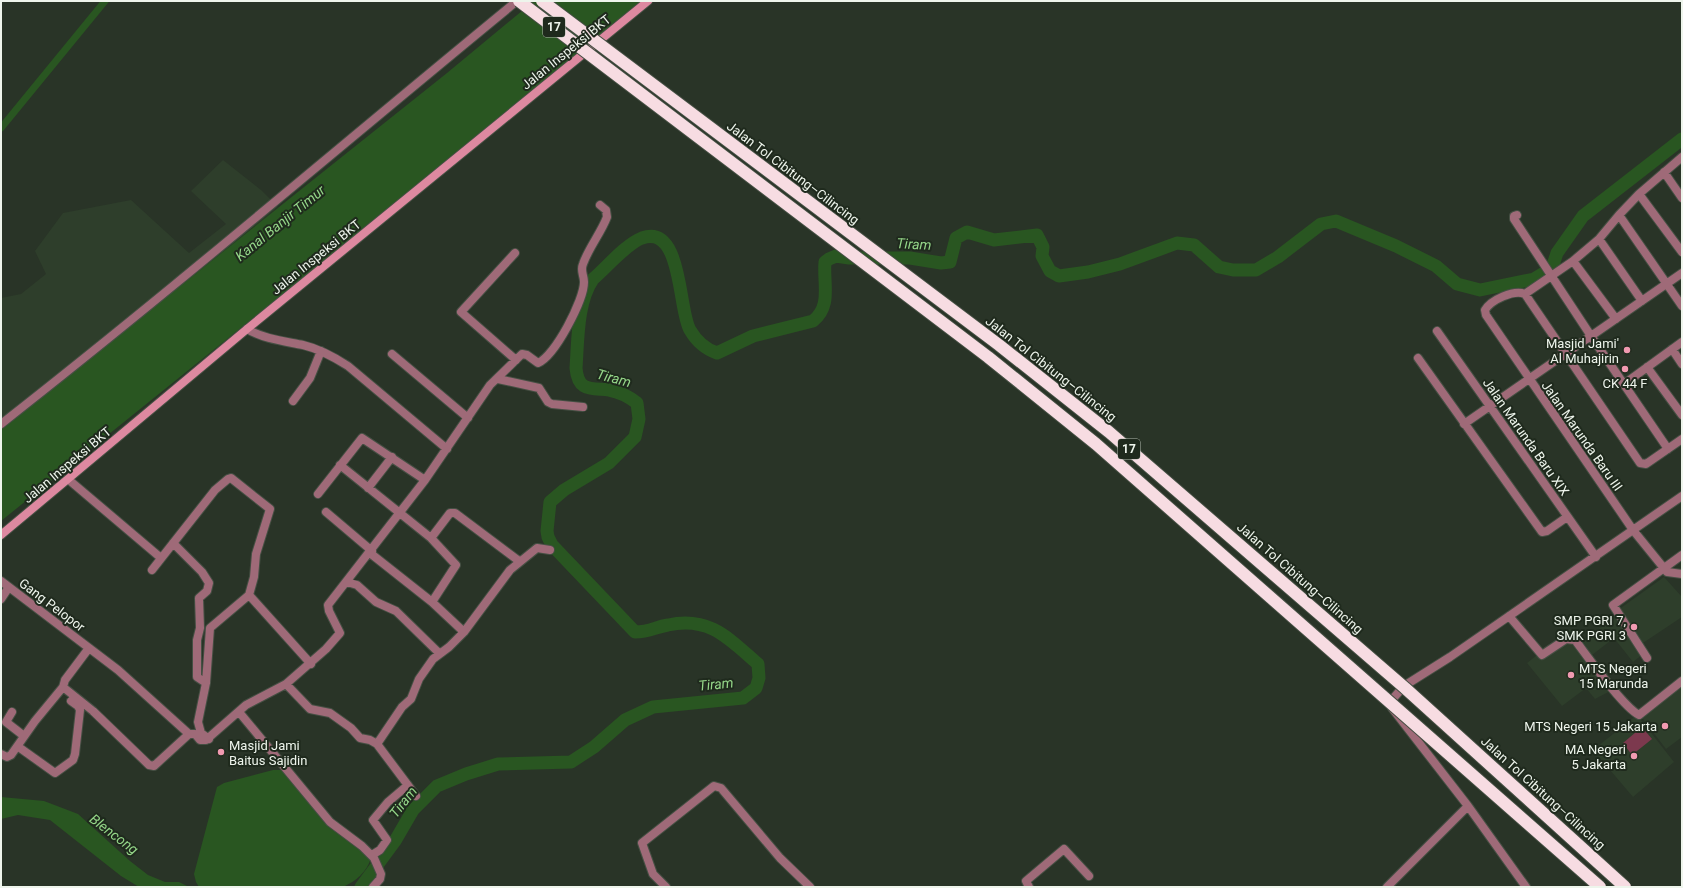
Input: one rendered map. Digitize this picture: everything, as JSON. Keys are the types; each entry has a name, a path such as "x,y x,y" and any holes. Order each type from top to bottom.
{"highway":[{"name":"17","path":"518,1 988,357 1096,444 1600,887"},
{"name":"Jalan Tol Cibitung–Cilincing","path":"542,1 999,345 1109,432 1405,688 1625,887"}],"street":[{"path":"1,424 75,366 188,272 265,211 400,96 518,1"},
{"name":"Jalan Inspeksi BKT","path":"1,535 69,480 247,329 648,1"},
{"path":"1682,157 1640,194 1598,239 1573,261 1551,274 1525,294 1640,463 1646,464 1682,439"},
{"path":"1664,172 1682,198"},
{"path":"1640,194 1682,252"},
{"path":"64,688 93,711 151,766 155,766 190,734 195,734 202,741 209,739 246,705 286,684 311,664 340,633 328,607 425,480 490,386 516,360 525,354 537,363 542,362 558,340 576,310 584,282 581,270 582,264 607,217 606,210 600,205"},
{"path":"1517,215 1514,216 1514,219 1668,449"},
{"path":"1619,215 1682,306"},
{"path":"1598,239 1642,301"},
{"path":"515,253 461,312 516,360"},
{"path":"1573,261 1616,319"},
{"path":"1464,424 1682,273"},
{"name":"Jalan Marunda Baru III","path":"1525,294 1517,292 1488,306 1485,310 1486,315 1633,530 1664,568"},
{"path":"247,329 260,336 305,346 332,356 348,366 447,449"},
{"name":"Jalan Marunda Baru XIX","path":"1437,331 1596,557"},
{"path":"1624,384 1682,342"},
{"path":"1672,349 1682,364"},
{"path":"293,401 310,378 321,351"},
{"path":"392,354 468,418"},
{"path":"1418,358 1542,532 1547,531 1567,517"},
{"path":"1647,367 1682,415"},
{"path":"498,379 539,388 548,402 552,404 583,407"},
{"path":"318,494 362,438 425,480"},
{"path":"368,488 392,457"},
{"path":"340,465 431,538 456,565 432,602"},
{"path":"152,570 215,490 224,481 231,478 270,508 256,554 254,577 249,595 210,628 206,683 198,722 201,733 209,739"},
{"path":"69,480 162,558"},
{"path":"1526,887 1468,806 1392,708 1390,702 1404,686 1450,657 1682,496"},
{"path":"326,512 371,552 432,602 464,632"},
{"path":"431,538 450,513 455,513 519,561"},
{"path":"173,543 202,572 209,583 207,591 199,598 200,628 197,640 197,677 206,683"},
{"path":"377,744 402,707 411,699 419,679 439,653 449,647 464,632 502,580 519,561 537,548 550,550"},
{"path":"1647,658 1613,605 1682,555"},
{"path":"1664,568 1670,574 1682,574"},
{"name":"Gang Pelopor","path":"1,581 122,674 190,734"},
{"path":"347,582 357,585 376,602 396,611 439,653"},
{"path":"1,598 9,587"},
{"path":"249,595 311,664"},
{"path":"1509,616 1542,655 1566,639 1575,640 1613,689 1632,710 1639,715 1682,681"},
{"path":"20,748 55,773 74,758 80,708 67,697 64,688 65,680 89,648"},
{"path":"286,684 310,709 330,713 351,728 360,738 370,740 377,744 416,796"},
{"path":"1,754 9,757 24,736 64,688"},
{"path":"12,712 6,722 24,736"},
{"path":"239,712 330,822 373,856 379,866 381,877 373,887"},
{"path":"373,856 380,850 387,840 374,820 388,802 408,785"},
{"path":"666,887 653,874 642,843 714,786 721,788 780,858 810,887"},
{"path":"1387,887 1468,806"},
{"path":"1029,887 1026,881 1064,849 1089,876"}],"shaded area":[{"path":"223,160 261,190 278,207 73,375 1,430 1,298 21,294 46,274 35,251 63,213 131,200 189,253 226,224 191,191"},
{"name":"SMP PGRI 7, SMK PGRI 3","path":"1664,577 1682,597 1682,617 1643,643 1648,650 1633,662 1614,638 1592,655 1582,641 1619,614 1618,610"},
{"name":"MTS Negeri 15 Marunda","path":"1570,629 1616,688 1595,699 1586,688 1562,706 1527,663"},
{"name":"MTS Negeri 15 Jakarta","path":"1682,682 1682,737 1666,749 1640,715"},
{"name":"MA Negeri 5 Jakarta","path":"1637,715 1674,762 1633,797 1593,750"},
{"path":"1642,727 1652,739 1632,755 1623,743"}],"water":[{"name":"Kanal Banjir Timur","path":"534,1 642,1 395,204 1,521 1,429 447,73"},
{"path":"273,770 281,770 287,773 371,858 367,868 357,879 343,887 199,887 194,874 217,787 224,783"},
{"path":"1,797 44,801 78,814 130,861 148,875 165,882 179,882 189,887 139,887 121,876 50,820 18,815 1,819"}],"waterway":[{"path":"1,128 105,1"},
{"name":"Tiram","path":"361,887 395,841 413,810 437,786 466,774 498,764 571,762 594,747 625,720 653,707 743,698 756,688 759,678 758,664 738,646 718,632 696,624 683,623 635,632 552,545 548,537 547,531 550,502 564,490 609,463 635,437 639,419 637,403 627,396 617,392 586,387 579,381 576,368 579,322 588,288 593,279 629,245 636,241 642,238 655,237 665,244 672,256 677,271 686,320 690,330 695,338 702,344 717,353 753,336 813,321 823,309 825,302 825,262 829,259 836,256 849,258 910,258 941,263 950,262 956,238 967,232 994,240 1037,235 1043,247 1042,256 1050,271 1059,276 1088,272 1120,264 1177,243 1194,245 1219,267 1233,270 1256,270 1278,257 1321,224 1336,221 1396,246 1436,266 1457,284 1480,290 1534,279 1552,268 1557,253 1583,216 1682,139"}],"place":[{"name":"Masjid Jami' Al Muhajirin","path":"1627,350"},
{"name":"CK 44 F","path":"1625,369"},
{"name":"SMP PGRI 7, SMK PGRI 3","path":"1634,627"},
{"name":"MTS Negeri 15 Marunda","path":"1571,675"},
{"name":"MTS Negeri 15 Jakarta","path":"1665,726"},
{"name":"Masjid Jami Baitus Sajidin","path":"221,752"},
{"name":"MA Negeri 5 Jakarta","path":"1634,756"}],"water label":[{"name":"Blencong","path":"114,834"}]}
